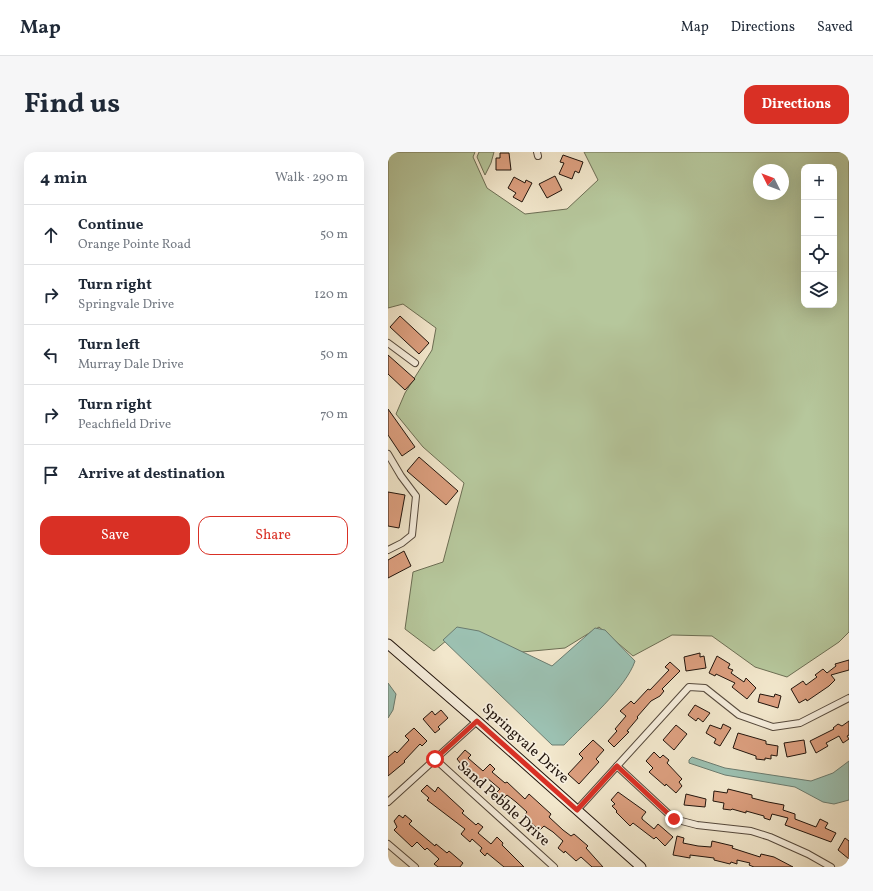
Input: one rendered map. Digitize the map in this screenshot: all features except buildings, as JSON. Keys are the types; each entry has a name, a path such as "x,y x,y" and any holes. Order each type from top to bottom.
{"street":[{"path":"388,342 415,363"},
{"path":"388,454 416,496 412,535 402,543 388,550"},
{"name":"Springvale Drive","path":"388,644 641,867"},
{"path":"577,810 689,687 705,688 739,715 773,727 800,723 849,698"},
{"path":"388,802 477,721"},
{"name":"Sand Pebble Drive","path":"435,759 554,867"},
{"path":"617,766 674,819 697,825 723,826 770,836 831,867"},
{"path":"388,844 414,867"}],"shaded area":[{"path":"388,152 475,152 473,157 487,188 525,214 567,209 598,180 584,152 849,152 849,632 839,642 787,677 755,667 712,636 672,635 633,656 599,627 565,648 522,652 460,629 434,651 405,629 413,572 443,562 464,483 423,447 396,414 405,393 432,350 436,328 403,304 388,308"},
{"path":"479,152 494,152 491,163 485,175 477,157"},
{"path":"457,627 479,631 552,666 595,628 605,630 635,661 614,694 593,716 564,745 552,745 443,640"},
{"path":"388,683 396,694 393,710 388,718"},
{"path":"692,757 725,768 811,781 833,773 849,761 849,800 834,804 823,802 795,787 725,775 689,763 689,760"}],"route":[{"path":"435,759 477,721 577,810 617,766 674,819"}]}
